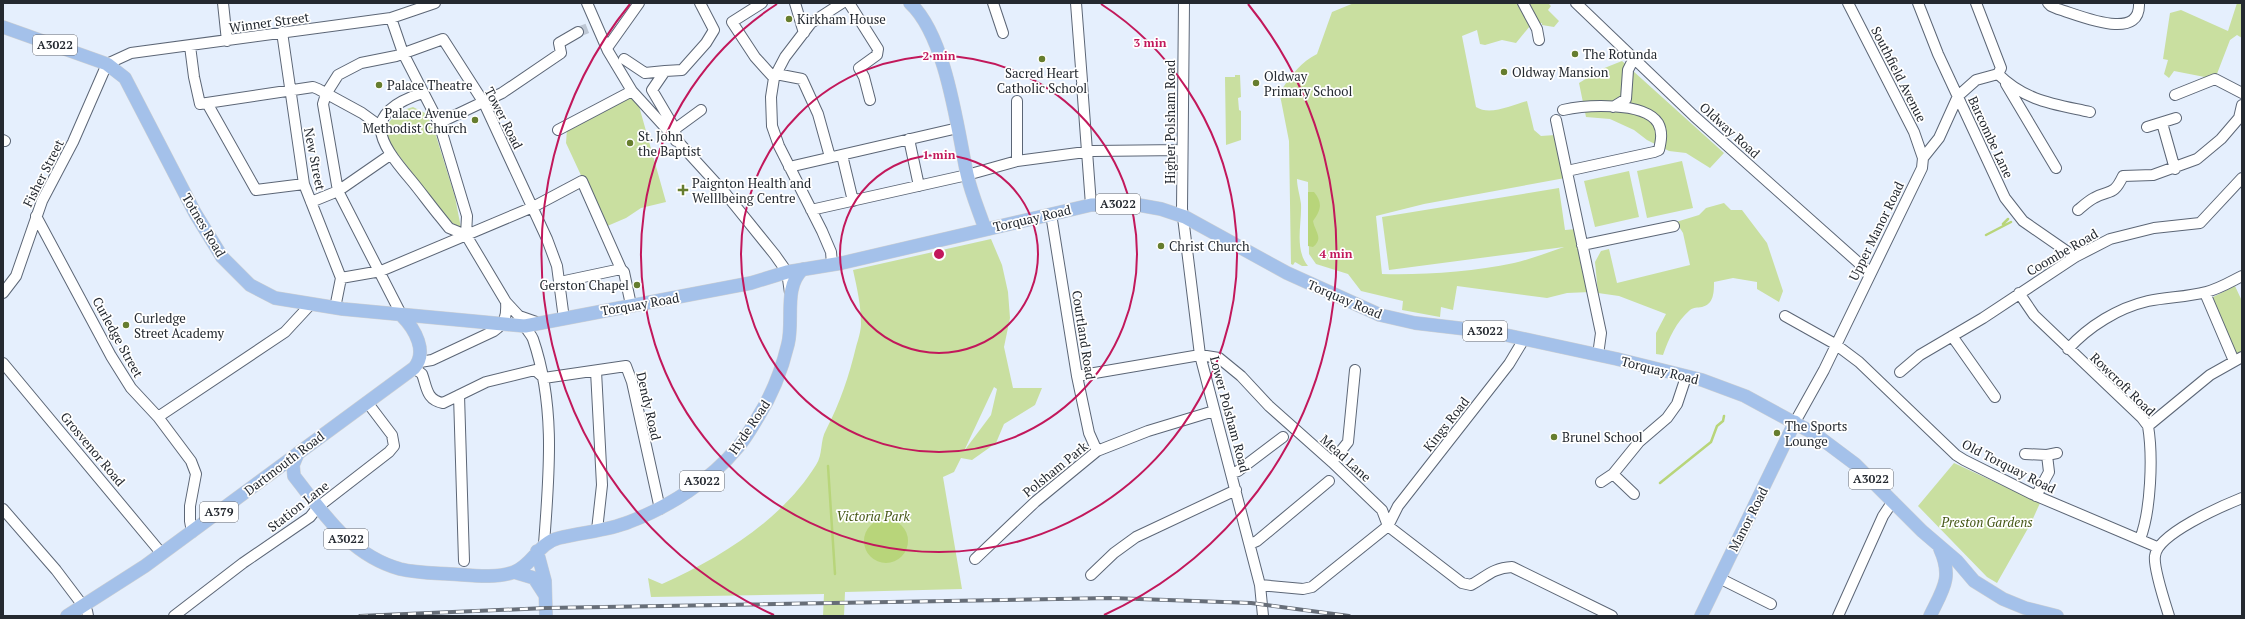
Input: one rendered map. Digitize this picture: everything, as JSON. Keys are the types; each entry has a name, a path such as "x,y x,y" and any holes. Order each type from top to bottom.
{"main road":[{"path":"910,3 922,16 944,74 958,128 967,175 985,229"},
{"name":"Totnes Road","path":"3,27 107,64 125,78 195,213 222,257 250,285 275,298 310,305 402,316 521,326"},
{"name":"Torquay Road","path":"521,326 541,324 763,280 787,272 832,264 985,229 1052,218 1091,205 1133,204 1161,209 1185,217 1287,273 1380,315 1524,339 1598,355 1716,384 1745,396 1795,422 1855,464 1939,545"},
{"name":"Hyde Road","path":"514,572 524,567 541,547 557,538 628,523 660,508 712,474 738,447 759,416 782,367 789,343 791,294 795,276 803,269"},
{"name":"Torquay Road","path":"763,280 778,282 791,294"},
{"path":"402,316 410,324 416,334 420,348 417,365"},
{"path":"416,334 422,321 428,318"},
{"name":"Dartmouth Road","path":"67,616 85,611 417,365"},
{"name":"Manor Road","path":"1701,616 1795,422"},
{"path":"276,470 294,476 293,465 298,453"},
{"name":"A3022","path":"294,476 318,507 353,546 366,555 398,568 463,575 502,574 514,572"},
{"path":"1930,616 1945,583 1947,566 1939,545"},
{"name":"A3022","path":"1939,545 1974,581 2003,599 2025,608 2057,616"},
{"path":"541,547 545,581 546,616"},
{"path":"514,572 534,578 545,595"},
{"path":"1945,583 1954,578 1964,577 1974,581"}],"street":[{"path":"223,3 226,41"},
{"name":"Winner Street","path":"107,64 131,53 391,18 435,3"},
{"path":"587,3 594,26 632,91 725,193 787,272"},
{"path":"607,48 639,3"},
{"path":"624,59 645,74 682,70 706,43 714,30 700,3"},
{"path":"762,3 732,22 756,57 775,76 802,79 818,114 830,157"},
{"path":"795,3 804,33"},
{"path":"832,264 831,252 789,167 772,126 770,110 775,76 785,57 811,23 842,3"},
{"path":"849,3 878,50 877,55 859,68 864,77 870,100"},
{"path":"993,3 1003,33"},
{"path":"1076,3 1091,205"},
{"name":"Higher Polsham Road","path":"1184,3 1182,209 1185,217"},
{"path":"1523,3 1537,29 1539,40"},
{"name":"Oldway Road","path":"1576,3 1694,116 1870,273"},
{"name":"Southfield Avenue","path":"1848,3 1914,132 1923,158"},
{"name":"Barcombe Lane","path":"1918,3 1938,54 2005,198 2023,222 2075,257"},
{"path":"1976,3 2001,68 2002,77 2056,168"},
{"path":"2048,3 2058,9 2119,26 2129,23 2137,17 2139,3"},
{"path":"391,18 403,54 439,123 467,216 466,235 506,302 519,316 541,324"},
{"name":"New Street","path":"282,32 304,184 341,278"},
{"path":"439,123 484,103 525,78 561,53 559,43 578,32"},
{"name":"Tower Road","path":"403,54 443,39 484,103 533,207 554,259 560,282 564,319"},
{"path":"190,46 198,102 207,103 313,87 362,113 380,126"},
{"path":"402,316 381,271 338,191 323,104 326,94 338,75 361,63 403,54"},
{"path":"1613,107 1626,99 1628,70 1634,58"},
{"name":"Fisher Street","path":"3,293 18,271 36,216 52,180 73,142 107,64"},
{"path":"665,71 652,90 675,129 676,141"},
{"path":"2002,77 2019,92 2043,102 2090,112"},
{"name":"Upper Manor Road","path":"1795,422 1824,370 1835,344 1922,168 1923,158 1939,138 1958,96 1976,80 2002,77"},
{"path":"2176,95 2215,79 2242,93"},
{"path":"558,130 632,91"},
{"path":"422,93 395,104 386,114 380,126 383,140 390,155 450,228 466,235"},
{"path":"1017,102 1017,160"},
{"path":"207,103 256,190 304,184"},
{"path":"2078,210 2094,198 2110,193 2117,188 2123,176 2154,175 2176,169 2198,159 2221,139 2240,118 2242,105"},
{"path":"1563,110 1578,107 1613,107 1644,113 1658,123 1662,137 1659,150 1567,171"},
{"path":"675,129 701,110"},
{"path":"2147,127 2176,118"},
{"path":"1556,120 1601,333 1598,355"},
{"path":"2162,123 2176,169"},
{"path":"789,167 958,128"},
{"path":"909,139 919,186"},
{"path":"811,210 967,175 1017,160 1087,153 1093,151 1182,150"},
{"path":"310,202 338,191 390,155"},
{"path":"842,155 853,201"},
{"name":"Coombe Road","path":"1900,372 1920,355 2075,257 2110,239 2126,234 2200,223 2242,178"},
{"path":"335,308 341,278 381,271 533,207 582,181 621,269 624,272 631,305"},
{"name":"Curledge Street","path":"36,216 111,356 131,388 158,417 186,453 194,468 196,474 190,506 192,532"},
{"name":"Lower Polsham Road","path":"1185,217 1200,355 1250,544 1260,589 1263,616"},
{"name":"Courtland Road","path":"1052,218 1077,376 1089,433 1097,451"},
{"path":"1582,244 1674,226"},
{"path":"560,282 621,269"},
{"name":"Hyde Road","path":"787,272 791,294"},
{"path":"2068,349 2087,331 2114,314 2134,305 2178,296 2205,293 2220,288 2242,276"},
{"name":"Rowcroft Road","path":"2019,293 2034,315 2142,418 2148,426 2149,494 2146,523 2140,540"},
{"path":"2148,426 2210,375 2238,359 2205,293"},
{"path":"501,325 507,314 506,302"},
{"path":"158,417 285,332 310,305"},
{"name":"Old Torquay Road","path":"1785,316 1835,344 1859,362 1956,455 2036,496 2157,547"},
{"name":"Dartmouth Road","path":"417,365 432,360 494,331 501,325"},
{"path":"521,326 532,336 544,378 550,424 541,547"},
{"path":"1952,336 1995,396"},
{"name":"Kings Road","path":"1388,526 1398,506 1509,364 1524,339"},
{"name":"Mead Lane","path":"1077,376 1200,355 1219,358 1240,376 1303,438 1332,462 1382,510 1388,526 1462,584 1471,584 1498,568 1512,567 1612,616"},
{"name":"Grosvenor Road","path":"3,363 162,554"},
{"path":"417,365 422,374 426,390 436,402 443,403 486,382 535,370 544,378"},
{"name":"Dendy Road","path":"544,378 626,366 632,382 660,508"},
{"path":"1332,462 1348,442 1355,370"},
{"path":"596,371 602,485 597,530"},
{"path":"1602,482 1612,474 1639,442 1667,418 1677,404 1686,377"},
{"path":"459,395 464,561"},
{"name":"Station Lane","path":"174,616 243,563 310,517 318,507 389,452 394,446 392,435 367,402"},
{"name":"Polsham Park","path":"975,559 1035,502 1097,451 1148,431 1214,411"},
{"path":"1232,473 1238,471 1283,437"},
{"path":"2025,454 2052,454 2049,472 2036,496"},
{"path":"1612,474 1634,494"},
{"path":"1250,544 1257,541 1329,481"},
{"path":"1091,575 1114,553 1136,537 1236,490"},
{"path":"2169,616 2154,557 2157,547 2198,517 2242,498"},
{"path":"1838,616 1883,516 1893,501"},
{"path":"3,509 56,570 85,611"},
{"path":"1260,589 1303,589 1312,587 1388,526"},
{"path":"1719,578 1770,604"}],"green space":[{"path":"1354,3 1548,3 1551,6 1548,10 1559,21 1554,27 1542,25 1542,23 1530,26 1516,43 1502,40 1485,45 1480,44 1477,30 1462,36 1476,107 1494,110 1527,101 1534,130 1541,136 1555,135 1565,178 1424,204 1376,216 1382,274 1415,274 1482,269 1539,256 1564,247 1389,270 1382,217 1559,188 1565,230 1576,229 1590,292 1567,293 1547,298 1457,286 1453,310 1441,307 1440,317 1402,310 1403,301 1361,291 1348,274 1316,264 1309,254 1308,182 1297,179 1301,204 1301,252 1308,266 1302,266 1295,262 1293,265 1291,264 1289,141 1279,90 1282,89 1293,73 1311,57 1317,54 1332,12"},
{"path":"2237,3 2242,3 2242,38 2237,35 2230,40 2215,79 2174,71 2169,78 2164,74 2168,60 2163,59 2170,13 2181,10 2228,31"},
{"path":"1622,61 1724,153 1710,168 1686,153 1669,151 1647,140 1634,130 1610,119 1586,117 1579,83 1602,69"},
{"path":"1235,75 1240,75 1241,97 1238,98 1239,110 1241,111 1241,140 1226,145 1225,77 1235,77"},
{"path":"629,97 637,99 666,202 641,208 626,218 605,227 566,143 567,129"},
{"path":"413,107 425,113 433,126 455,197 461,228 449,221 390,144 387,134 387,124 400,111"},
{"path":"1682,161 1693,208 1647,218 1637,171"},
{"path":"1629,171 1639,217 1595,227 1584,181"},
{"path":"1724,203 1731,210 1742,210 1767,243 1783,291 1779,302 1757,289 1757,282 1733,278 1714,282 1713,294 1709,303 1702,307 1691,309 1674,331 1663,355 1656,354 1656,333 1666,314 1619,296 1598,293 1595,262 1601,251 1609,249 1617,283 1690,265 1683,233 1676,222 1699,215 1706,208"},
{"name":"Victoria Park","path":"991,239 1002,265 1008,292 1010,318 1004,347 1013,388 1042,388 1035,405 1004,424 996,443 972,460 961,458 954,472 943,477 962,589 845,592 844,616 823,616 824,594 651,597 648,578 662,584 706,562 748,535 768,520 786,503 802,485 816,465 820,457 824,434 836,410 847,379 860,333 860,310 853,270","holes":["994,387 997,389 991,415 964,451"]},
{"path":"2235,286 2242,301 2242,352 2234,356 2211,298"},
{"name":"Preston Gardens","path":"1954,463 2040,503 2031,523 1997,583 1987,577 1918,506"}],"shaded area":[{"path":"1308,192 1314,192 1320,203 1318,213 1313,221 1318,235 1318,241 1313,247 1308,246"},
{"path":"882,519 890,519 902,525 908,537 908,545 902,557 890,563 882,563 870,557 864,545 864,537 870,525"}],"waterway":[{"path":"2003,224 2008,219"},
{"path":"1986,235 2011,222"},
{"path":"1660,483 1711,442 1717,426 1723,421 1724,416"},
{"path":"828,466 835,574"}],"tunnel":[{"path":"578,32 591,27"}],"railway":[{"path":"360,616 546,608 1111,598 1251,603 1349,616"}],"place":[{"name":"Kirkham House","path":"789,19"},
{"name":"The Rotunda","path":"1575,54"},
{"name":"Sacred Heart Catholic School","path":"1042,59"},
{"name":"Oldway Mansion","path":"1504,72"},
{"name":"Oldway Primary School","path":"1256,83"},
{"name":"Palace Theatre","path":"379,85"},
{"name":"Palace Avenue Methodist Church","path":"475,120"},
{"name":"St. John the Baptist","path":"630,143"},
{"name":"Paignton Health and Welllbeing Centre","path":"683,190"},
{"name":"Christ Church","path":"1161,246"},
{"name":"Gerston Chapel","path":"637,285"},
{"name":"Curledge Street Academy","path":"126,325"},
{"name":"The Sports Lounge","path":"1777,433"},
{"name":"Brunel School","path":"1554,437"}]}
